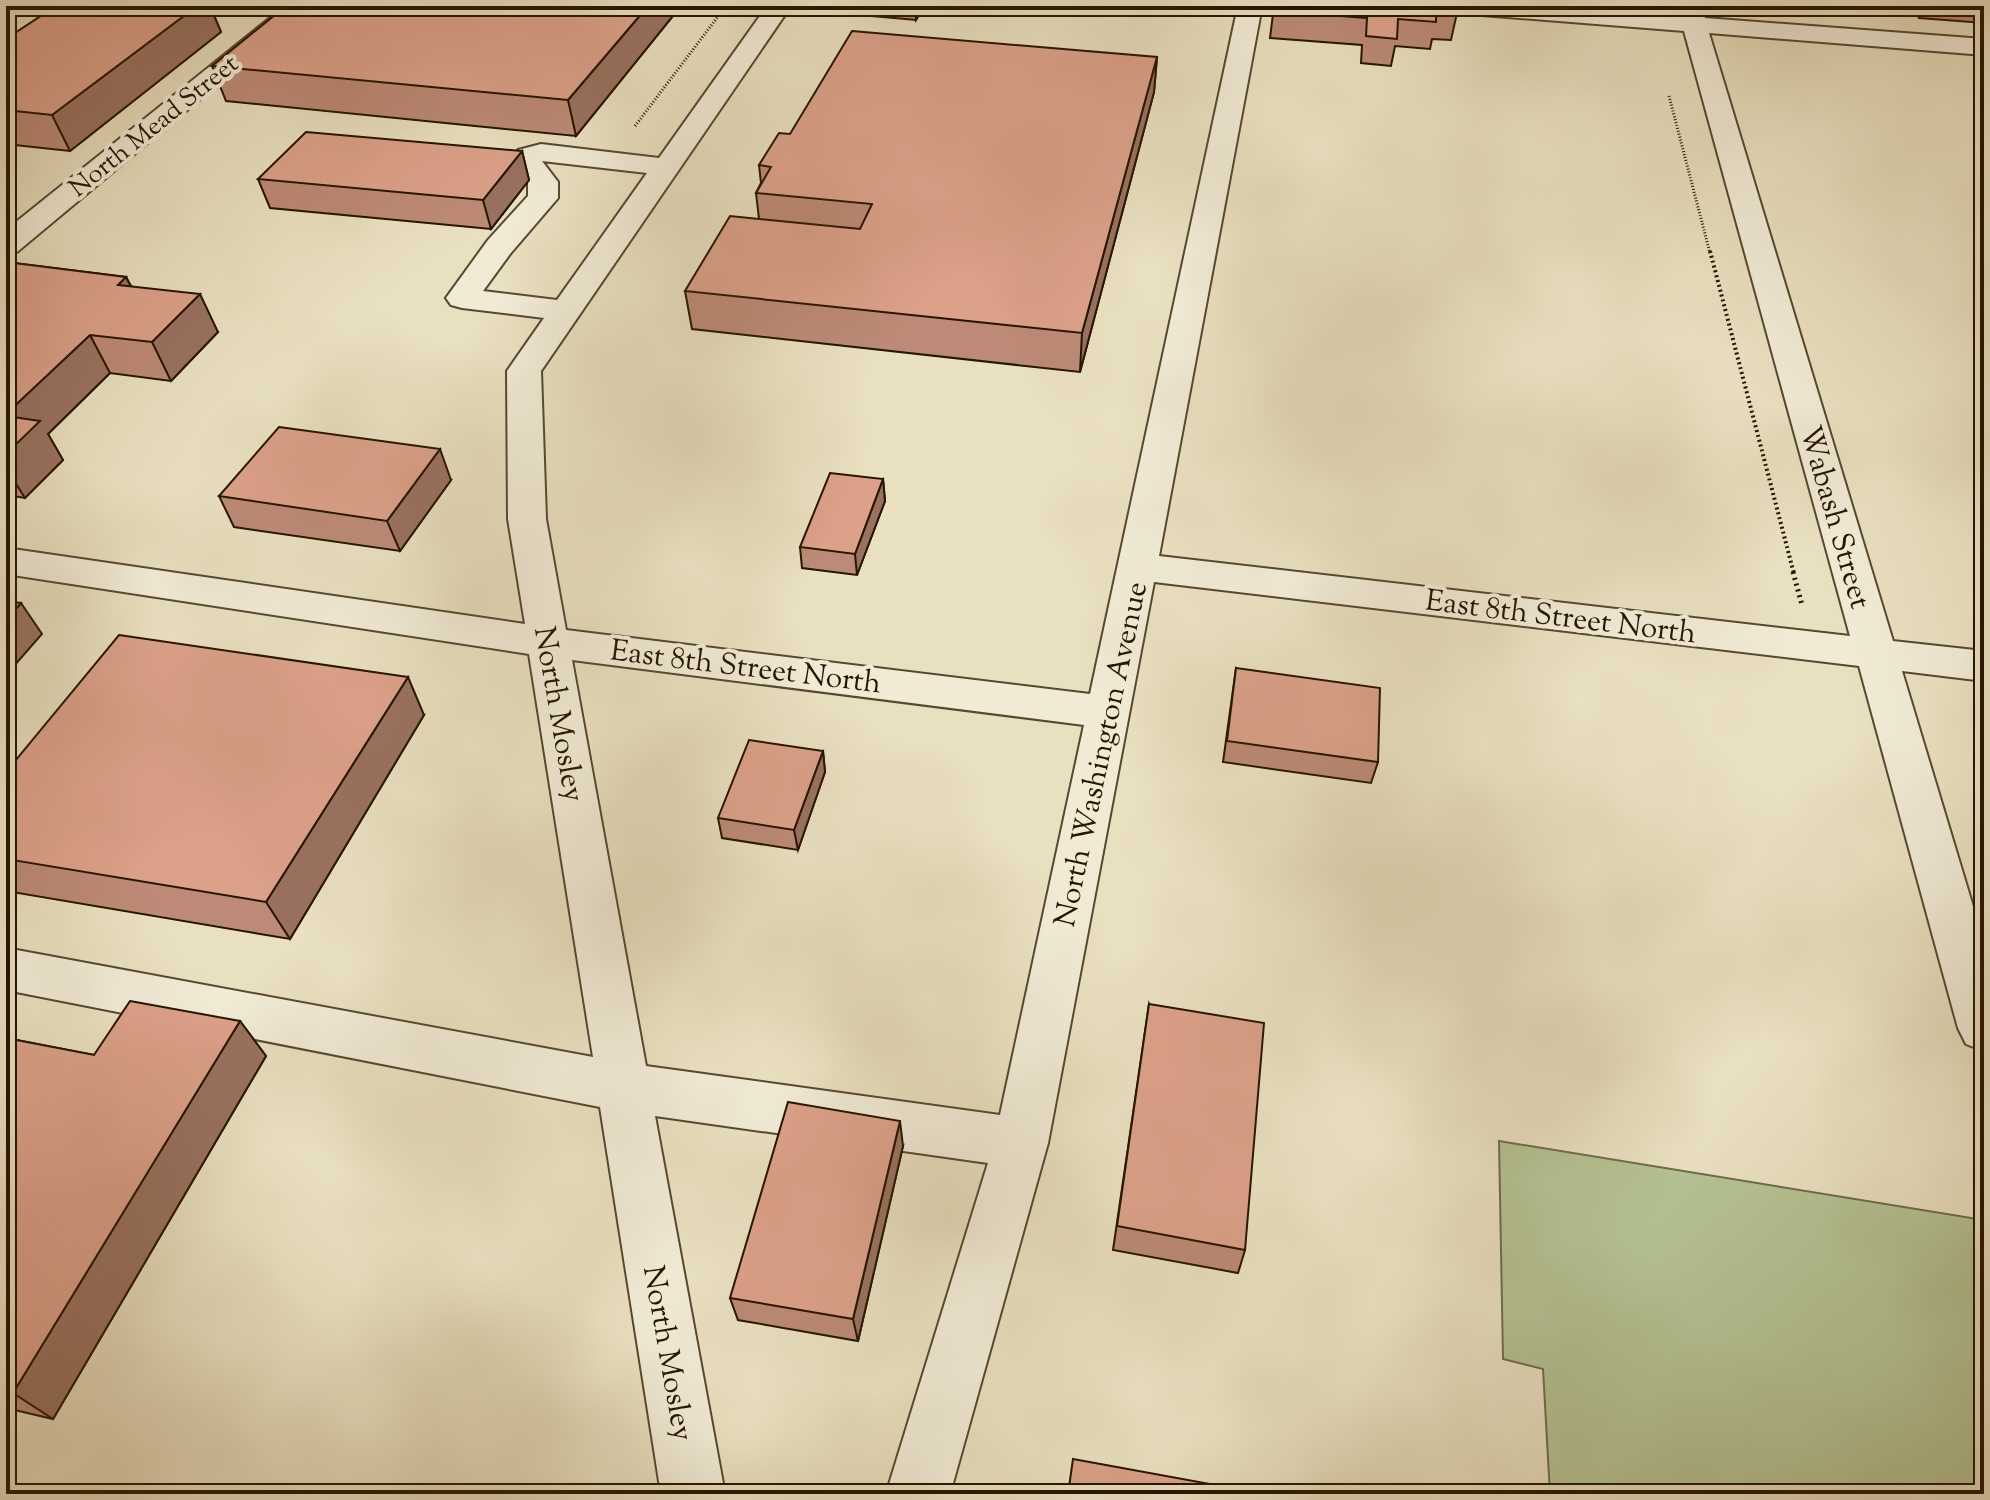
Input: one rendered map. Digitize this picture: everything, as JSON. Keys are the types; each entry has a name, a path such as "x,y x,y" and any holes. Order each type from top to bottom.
{"street":[{"name":"North Mead Street","path":"6,245 300,6"},
{"name":"North Mosley","path":"693,1494 527,519 524,371 779,6"},
{"name":"North Washington Avenue","path":"918,1494 1021,1143 1250,6"},
{"path":"1456,6 1650,21 1692,15 1984,47"},
{"name":"Wabash Street","path":"1692,15 1984,1028"},
{"path":"565,311 462,298 499,247 543,198 543,182 527,163 528,156 541,152 665,167"},
{"name":"East 8th Street North","path":"6,561 548,642 1107,712"},
{"name":"East 8th Street North","path":"1139,567 1984,666"},
{"path":"6,969 623,1087 1021,1143"}],"path":[{"path":"604,160 649,111 726,6"},
{"path":"1650,21 1804,613"}],"green space":[{"path":"1499,1141 1984,1220 1984,1494 1550,1494 1543,1369 1503,1359"}],"building":[{"path":"56,6 197,6 52,115 6,110 6,39"},
{"path":"286,6 648,6 568,100 212,66"},
{"path":"1274,6 1457,6 1457,13 1436,12 1436,22 1398,19 1397,39 1366,36 1367,18 1273,11"},
{"path":"852,31 1157,57 1082,333 685,291 730,216 860,229 872,204 756,193 771,167 759,165 779,133 790,134"},
{"path":"306,132 522,151 483,200 258,179"},
{"path":"6,262 126,277 118,285 200,294 152,342 90,335 6,414"},
{"path":"6,416 40,421 6,454"},
{"path":"279,427 440,449 387,521 219,496"},
{"path":"830,473 883,479 855,554 800,547"},
{"path":"6,601 21,603 6,620"},
{"path":"119,635 408,677 266,902 6,859 6,772"},
{"path":"1236,668 1380,688 1378,762 1227,741"},
{"path":"749,740 823,751 794,830 718,818"},
{"path":"130,1001 240,1021 13,1393 6,1391 6,1038 94,1055"},
{"path":"1149,1004 1264,1023 1245,1250 1117,1226"},
{"path":"788,1102 900,1121 853,1319 730,1298"},
{"path":"1073,1459 1210,1484 1209,1494 1068,1494"}]}
